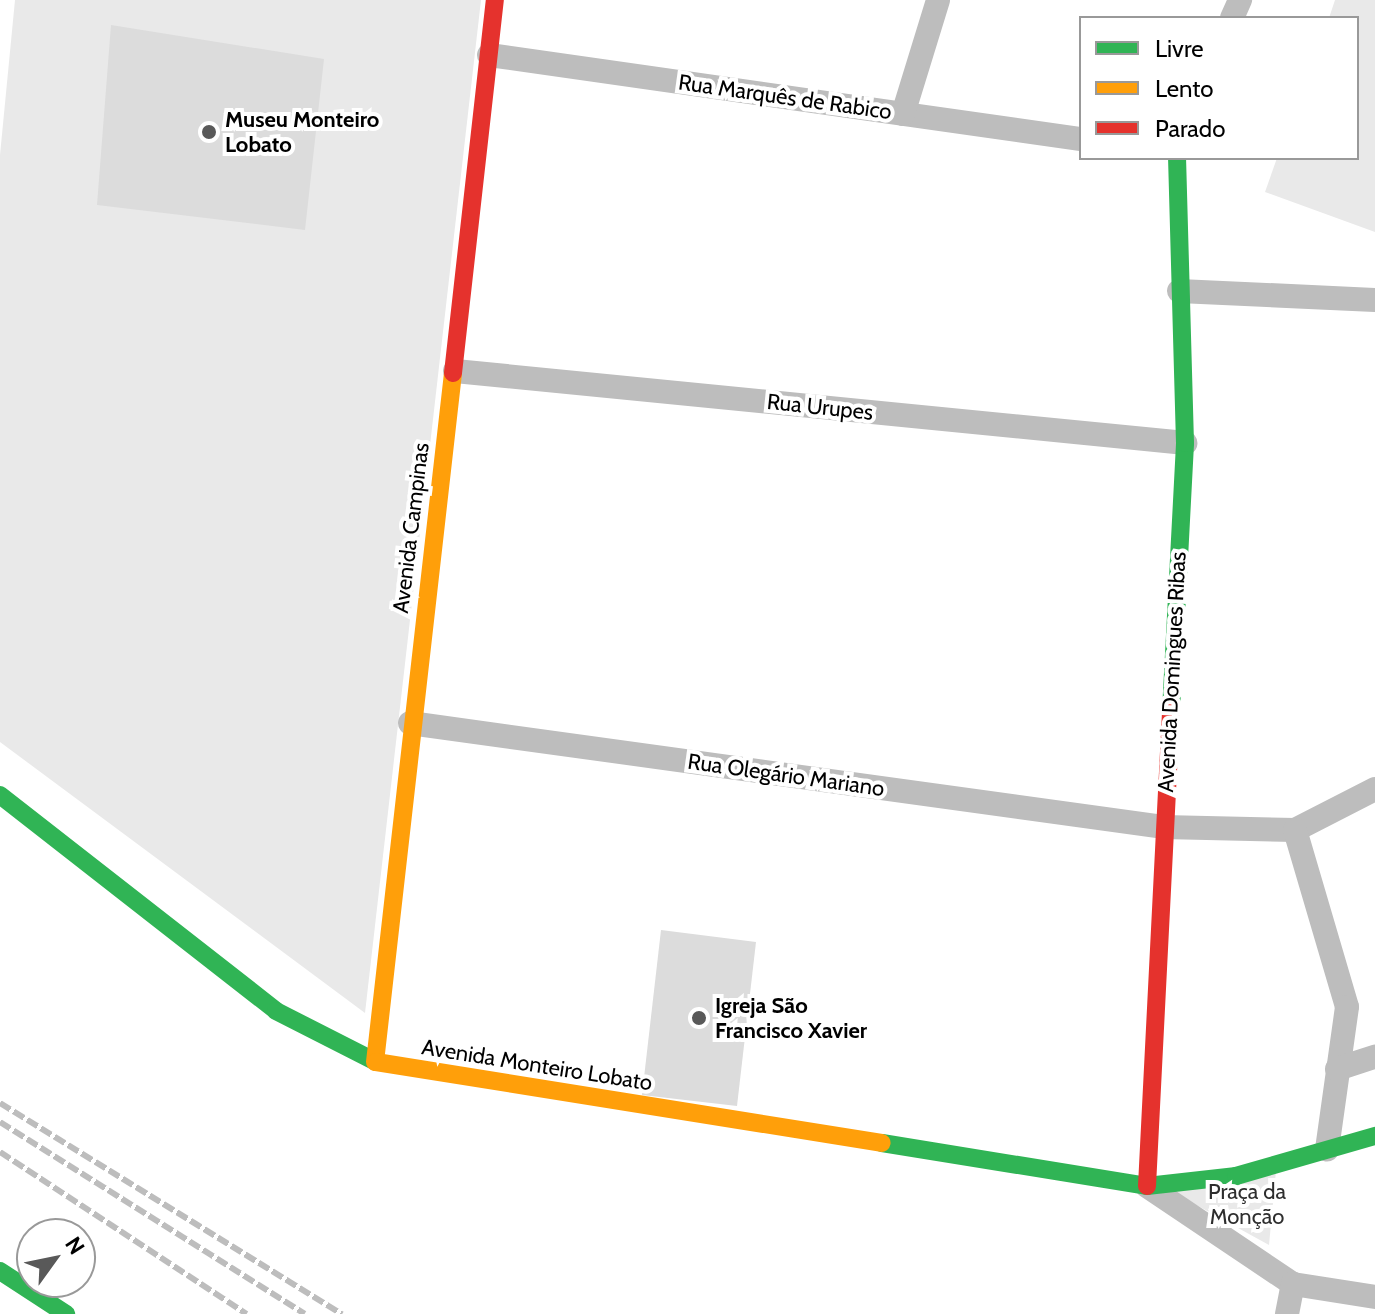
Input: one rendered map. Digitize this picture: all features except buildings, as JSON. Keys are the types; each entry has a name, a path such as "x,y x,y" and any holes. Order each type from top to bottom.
{"street":[{"name":"Avenida Campinas","path":"375,1062 410,723 455,371 495,0"},
{"path":"903,114 938,0"},
{"name":"Rua Marquês de Rabico","path":"489,55 1079,139"},
{"name":"Avenida Domingues Ribas","path":"1147,1186 1185,443 1177,160"},
{"path":"1179,291 1375,300"},
{"name":"Rua Urupes","path":"455,371 1185,443"},
{"name":"Rua Olegário Mariano","path":"410,723 1163,827 1295,830"},
{"path":"1327,1150 1347,1007 1295,830 1375,789"},
{"name":"Avenida Monteiro Lobato","path":"0,795 276,1011 375,1062 1147,1186"},
{"path":"1337,1069 1375,1057"},
{"path":"1147,1186 1236,1176 1375,1136"},
{"path":"1147,1186 1293,1284 1375,1297"},
{"path":"0,1271 66,1314"},
{"path":"1287,1314 1293,1284"}],"green space":[{"path":"15,0 481,0 365,1013 0,742 0,155"},
{"path":"1335,0 1375,0 1375,232 1265,192 1276,160 1359,160 1359,16 1330,16"},
{"name":"Praça da Monção","path":"1276,1171 1269,1245 1169,1190"}],"railway":[{"path":"0,1103 342,1314"},
{"path":"0,1122 305,1314"},
{"path":"0,1152 247,1314"}],"traffic: fast":[{"path":"1171,711 1185,443 1177,160"},
{"path":"0,795 276,1011 376,1062"},
{"path":"882,1143 1147,1186 1236,1176 1375,1136"},
{"path":"0,1271 66,1314"}],"traffic: slow":[{"path":"375,1062 453,373"},
{"path":"376,1062 882,1143"}],"traffic: jam":[{"path":"453,373 495,0"},
{"path":"1147,1186 1171,711"}],"place":[{"name":"Museu Monteiro Lobato","path":"209,132"},
{"name":"Igreja São Francisco Xavier","path":"699,1018"}]}
